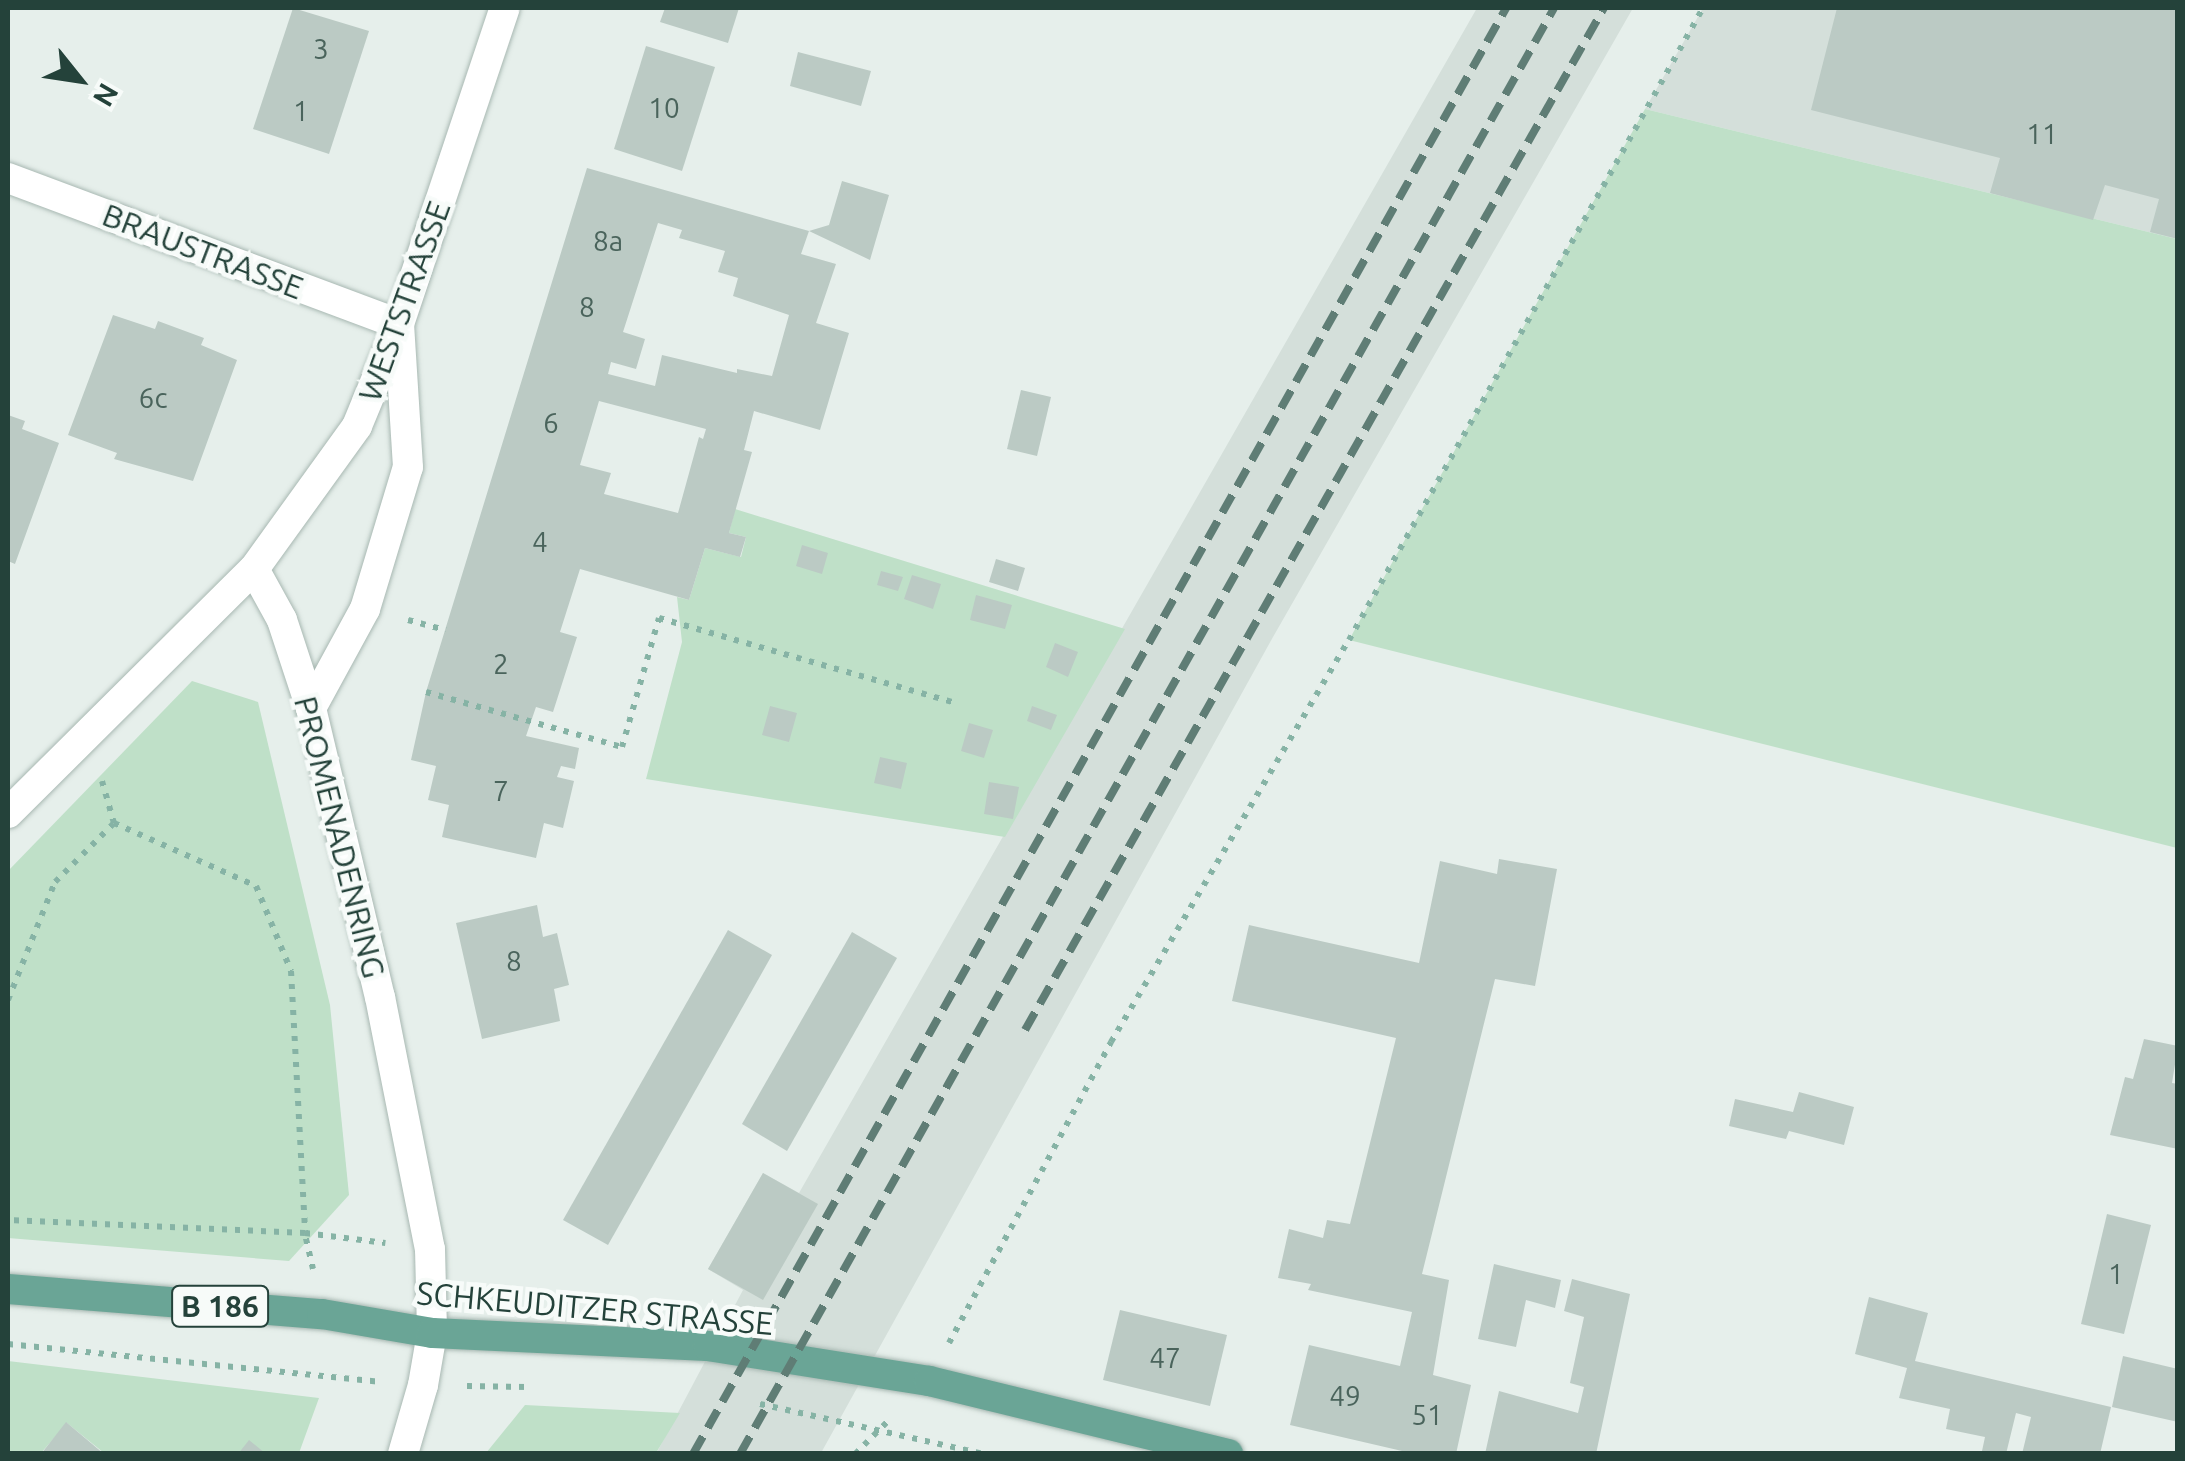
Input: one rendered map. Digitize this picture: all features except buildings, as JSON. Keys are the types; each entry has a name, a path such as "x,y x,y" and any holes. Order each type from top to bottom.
{"main road":[{"name":"SCHKEUDITZER STRASSE","path":"8,1289 322,1314 432,1333 708,1346 929,1381 1228,1454"}],"street":[{"name":"WESTSTRASSE","path":"254,569 357,426 400,324 505,8"},
{"name":"BRAUSTRASSE","path":"8,178 400,324"},
{"path":"311,708 365,609 408,467 400,324"},
{"path":"8,813 254,569"},
{"name":"PROMENADENRING","path":"254,569 282,620 311,708 380,997 430,1249 432,1333 423,1384 402,1454"}],"path":[{"path":"929,1381 1112,1042 1358,623 1703,8"},
{"path":"426,692 622,747 659,618 958,704"},
{"path":"8,1000 55,882 114,824 256,886 291,971 305,1233 322,1314"},
{"path":"8,1220 305,1233 430,1249"},
{"path":"8,1344 325,1380 532,1386"},
{"path":"752,1402 984,1454"}],"shaded area":[{"path":"1477,8 1633,8 1273,637 821,1453 656,1454 743,1290 708,1269 763,1173 799,1193"},
{"path":"1703,8 2177,8 2177,239 1645,109"}],"green space":[{"path":"1645,109 2177,239 2177,848 1349,640"},
{"path":"735,509 1125,629 1005,837 646,779 682,642 677,597 689,600 705,548 741,557 746,537 729,533"},
{"path":"192,681 258,702 330,1005 349,1195 289,1261 8,1238 8,871"},
{"path":"8,1361 319,1398 299,1453 104,1453 67,1423 41,1453 8,1454"},
{"path":"525,1405 680,1413 656,1453 486,1453"}],"railway":[{"path":"693,1454 1506,8"},
{"path":"740,1454 1554,8"},
{"path":"1025,1030 1604,8"}]}
